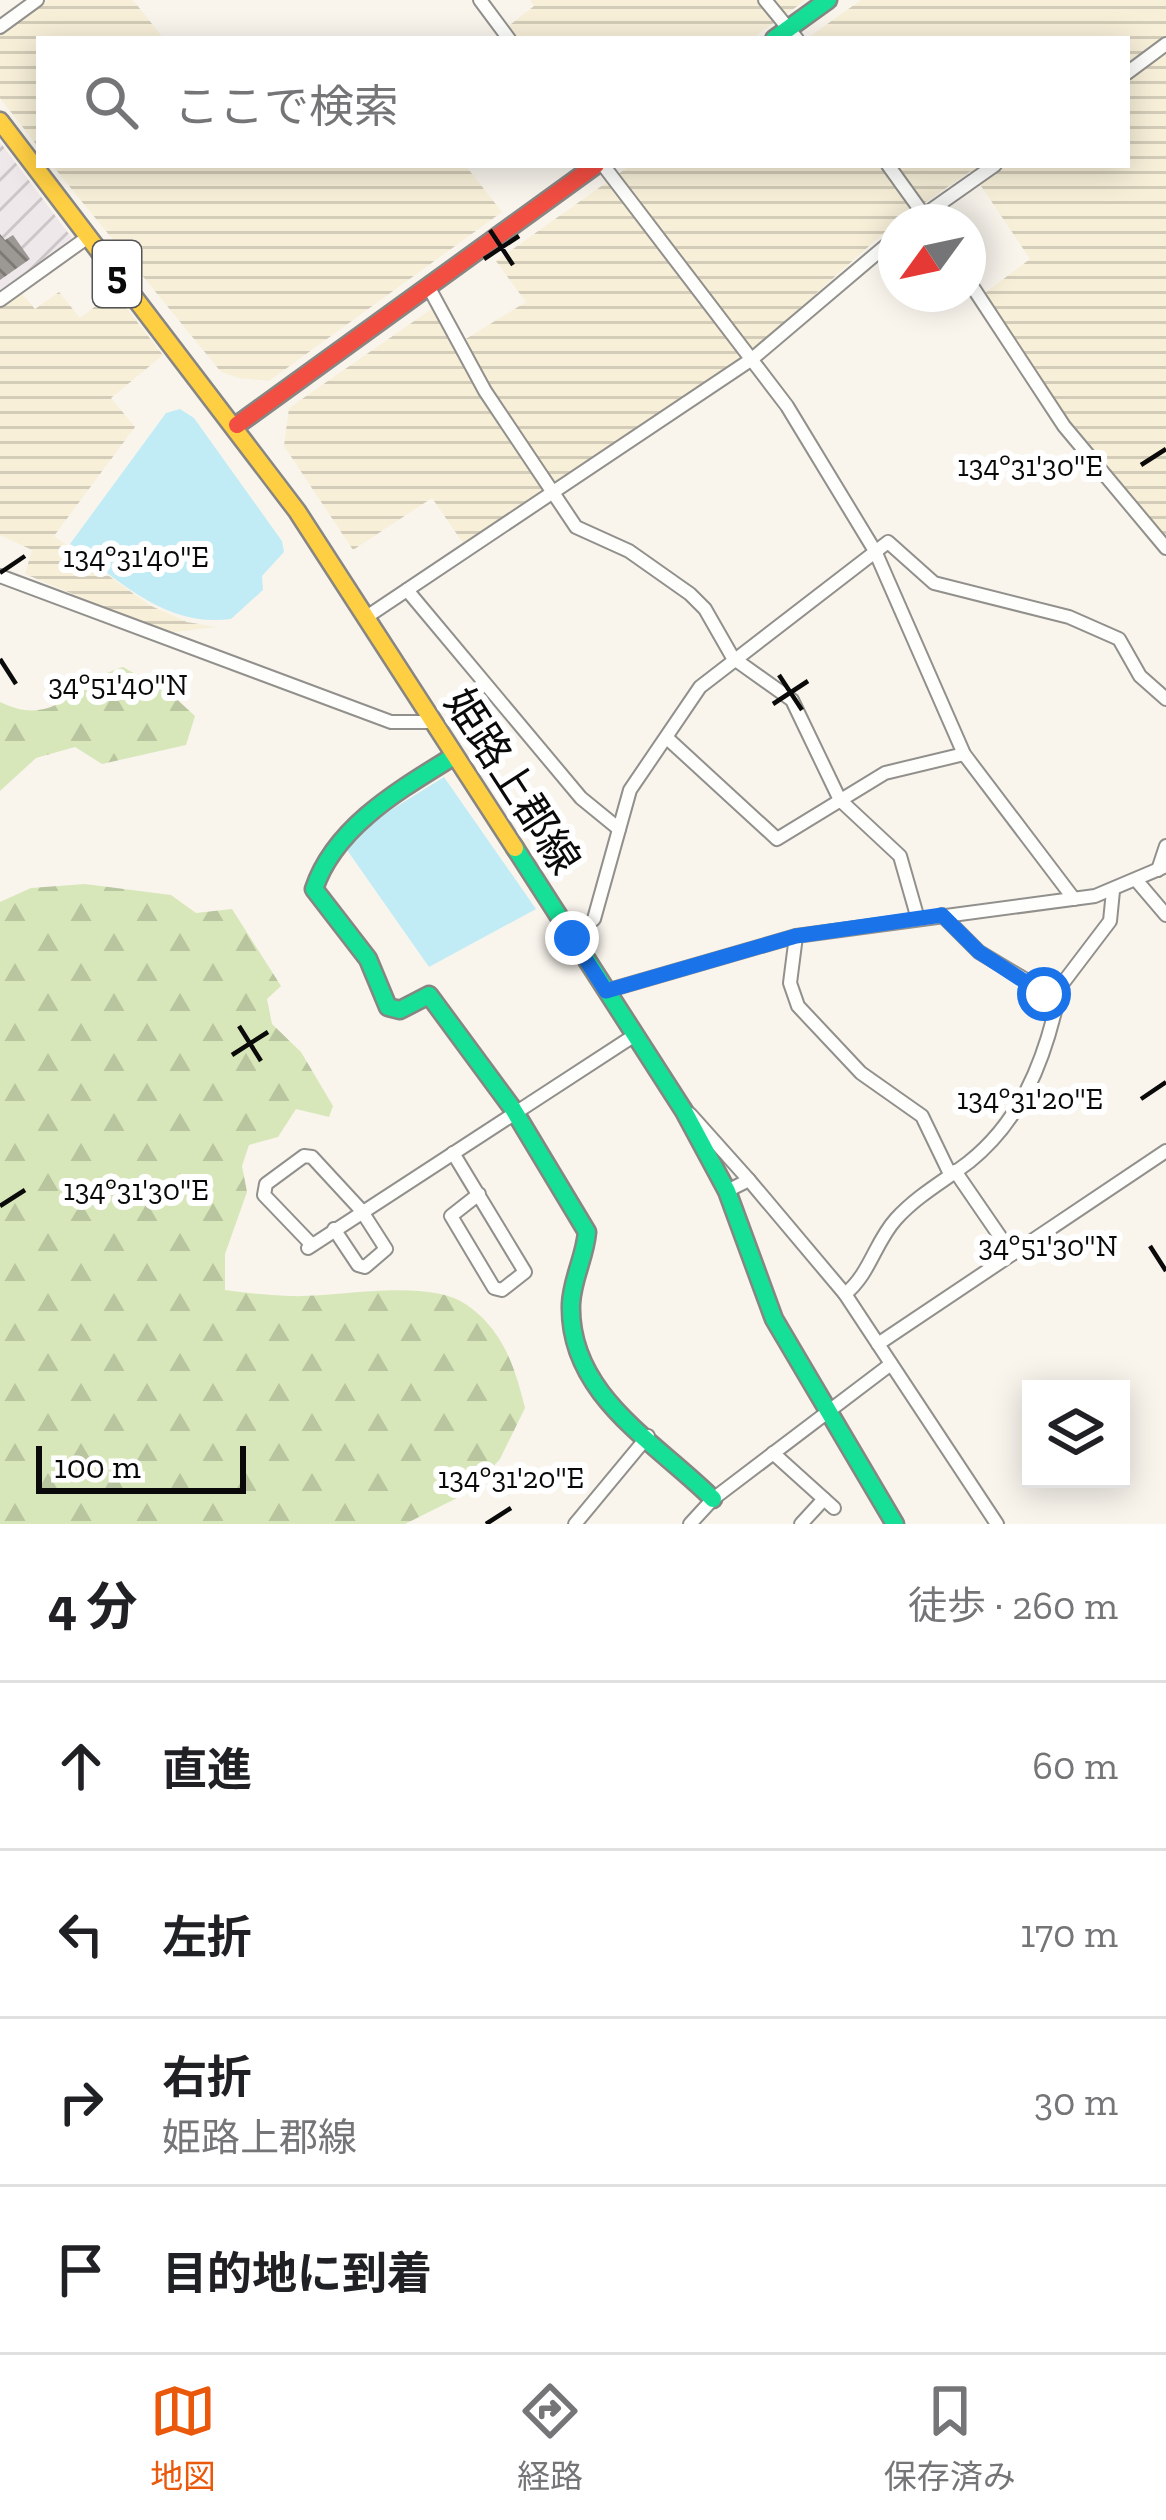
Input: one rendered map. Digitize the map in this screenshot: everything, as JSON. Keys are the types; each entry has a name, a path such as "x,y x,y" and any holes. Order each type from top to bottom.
{"main road":[{"path":"786,36 828,0"},
{"name":"姫路上郡線","path":"0,121 237,425 684,1111 727,1191 760,1290 895,1524"},
{"path":"237,425 596,168"},
{"path":"454,756 369,816 324,861 314,889 368,959 388,1007 400,1010 424,996 437,999 572,1196 587,1234 572,1295 577,1354 598,1389 713,1499"}],"street":[{"path":"0,27 37,0"},
{"path":"480,0 507,36"},
{"path":"765,0 786,36"},
{"path":"1130,71 1166,44"},
{"path":"602,168 788,406 875,551 964,754 1075,899"},
{"path":"890,168 913,204"},
{"path":"942,204 991,168"},
{"path":"0,300 88,237"},
{"path":"365,618 752,359 878,252"},
{"path":"428,286 485,391 576,527 629,550 690,595 705,609 733,658 792,700 840,800 900,856 918,919"},
{"path":"986,307 1064,426 1166,548"},
{"path":"572,938 594,920 630,790 700,687 889,542 934,583 1050,611 1119,639 1140,676 1166,700"},
{"path":"0,576 391,722 432,722"},
{"path":"407,590 476,674 502,697 581,798 619,829"},
{"path":"667,738 777,838 913,762 964,754"},
{"path":"606,991 796,936 1113,891 1162,868 1166,846"},
{"path":"1137,881 1166,915"},
{"path":"1053,996 1110,921 1113,891"},
{"path":"844,1294 864,1275 894,1221 990,1142 1026,1094 1045,1054 1057,1003 1053,996 979,952 942,915"},
{"path":"796,936 790,983 798,1006 861,1073 922,1117 952,1173 1012,1254"},
{"path":"334,1229 358,1265 384,1254 386,1249 361,1210 312,1157 304,1156 266,1184 264,1195 310,1247 334,1229 361,1210 634,1035"},
{"path":"684,1111 695,1116 844,1294 997,1524"},
{"path":"878,1344 1166,1151"},
{"path":"453,1153 479,1194 525,1272 502,1290 494,1288 452,1216 479,1194"},
{"path":"727,1191 749,1180"},
{"path":"690,1524 713,1499 891,1364"},
{"path":"575,1524 648,1436"},
{"path":"773,1453 829,1503 801,1524"}],"shaded area":[{"path":"48,0 133,0 162,36 36,36 36,144 0,98 0,34"},
{"path":"530,0 806,0 755,36 513,36 506,28 534,6"},
{"path":"861,0 1166,0 1166,537 1067,417 986,295 1030,259 971,171 922,204 878,204 878,238 756,347 463,543 432,498 353,550 284,446 289,408 443,301 464,340 526,302 496,261 627,168 1130,168 1130,36 810,36"},
{"path":"0,142 72,238 0,291"},
{"path":"54,168 467,168 502,212 269,381 221,372"},
{"path":"20,291 35,309 59,292 80,318 114,292 163,355 111,398 135,427 54,536 149,605 187,622 217,627 166,633 25,574 32,550 0,535 0,306"}],"green space":[{"path":"123,667 171,694 195,716 186,745 102,764 75,747 36,758 0,791 0,702 20,709 51,707"},
{"path":"85,884 171,895 196,913 232,909 281,986 267,999 272,1024 301,1052 333,1106 329,1117 296,1109 278,1137 249,1145 242,1166 247,1192 225,1254 225,1290 309,1296 406,1290 450,1297 467,1305 490,1326 506,1350 525,1408 500,1459 471,1491 405,1524 0,1524 0,902 31,888"}],"water":[{"path":"180,409 194,418 282,541 284,552 262,576 263,590 231,619 207,620 164,609 70,544 166,413"},
{"path":"444,777 536,909 429,967 347,850 375,820"}],"building":[{"path":"0,234 5,240 13,235 30,259 0,280"}],"traffic: fast":[{"path":"778,36 828,0"},
{"path":"454,756 392,796 354,828 337,846 314,889 368,959 388,1007 400,1010 429,995 513,1109 587,1232 571,1304 574,1336 584,1365 620,1414 713,1499"},
{"path":"515,848 684,1111 727,1191 774,1319 895,1524"}],"traffic: slow":[{"path":"0,121 297,511 515,848"}],"traffic: jam":[{"path":"237,425 592,168"}],"route":[{"path":"572,938 606,991 796,936 942,915 979,952 1044,994"}]}
